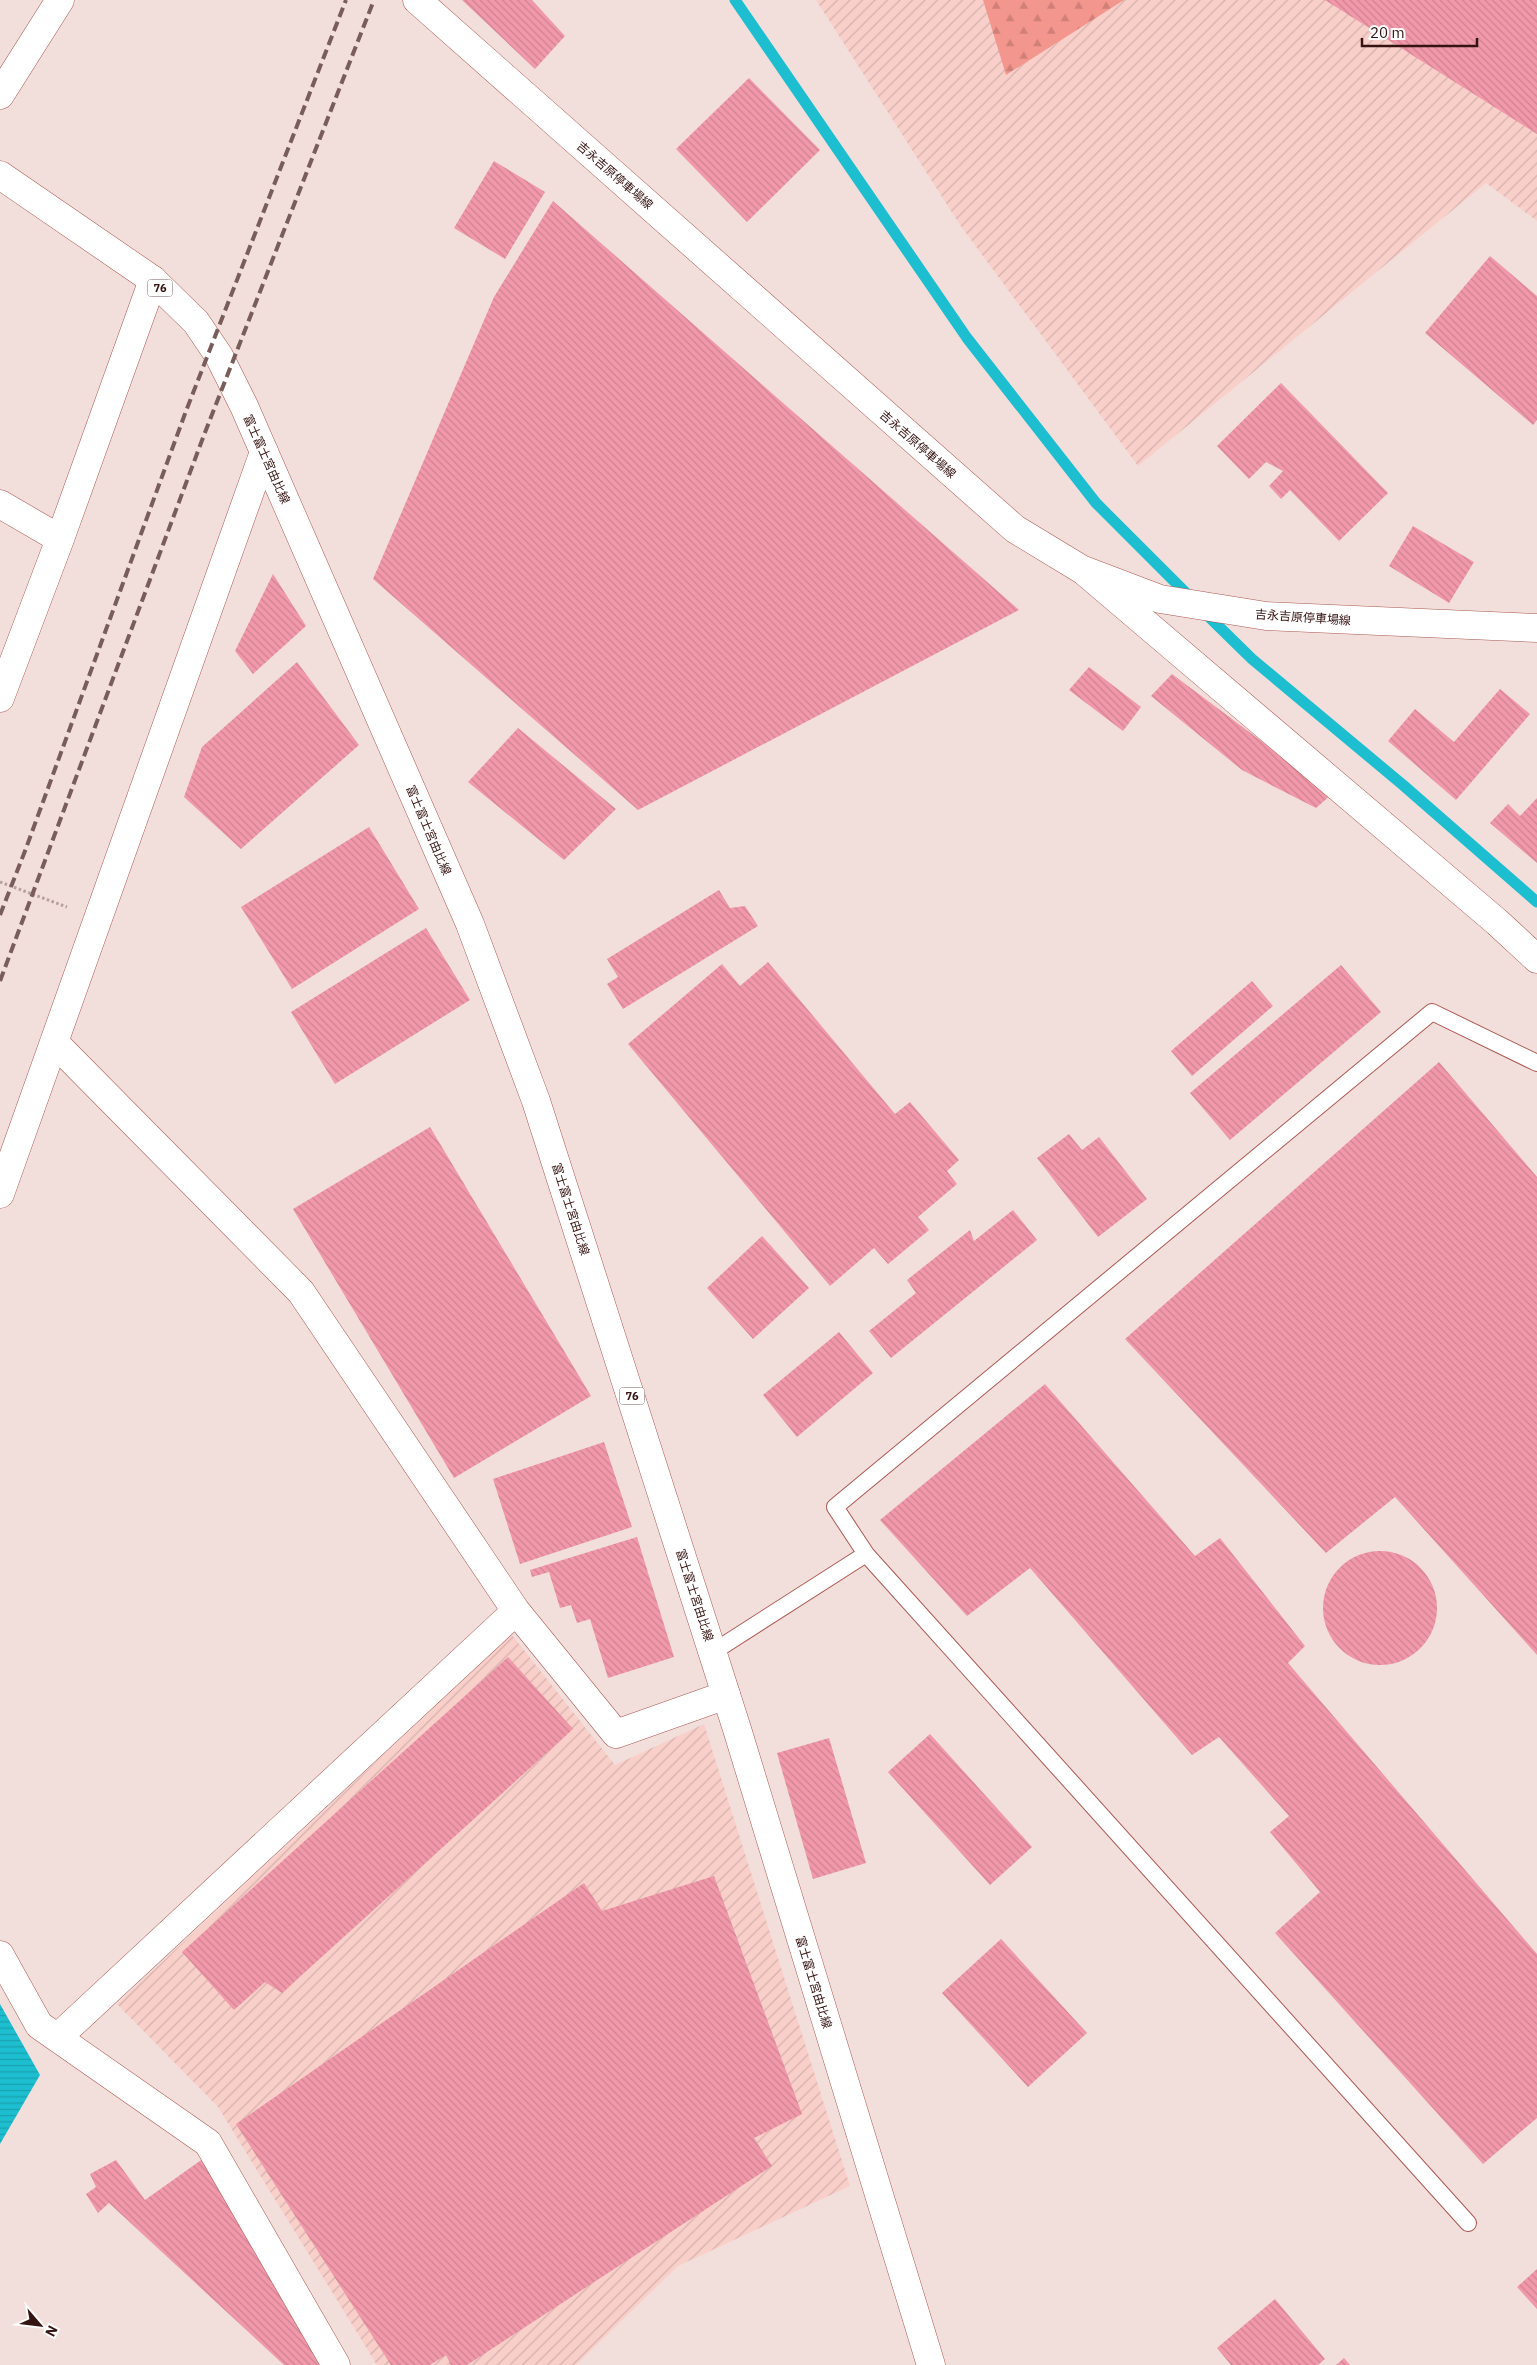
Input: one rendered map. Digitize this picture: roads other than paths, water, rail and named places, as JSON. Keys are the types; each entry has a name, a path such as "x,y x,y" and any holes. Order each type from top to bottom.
{"street":[{"path":"0,95 60,0"},
{"name":"吉永吉原停車場線","path":"417,0 1015,529 1081,569 1160,599 1266,616 1537,628"},
{"name":"富士富士宮由比線","path":"0,175 152,280 196,322 219,356 244,406 470,924 539,1110 713,1652 931,2365"},
{"path":"0,698 60,539 152,280"},
{"path":"0,1194 264,452"},
{"path":"0,504 60,539"},
{"path":"1081,569 1537,958"},
{"path":"54,1042 301,1292 516,1611 616,1734 726,1696"},
{"path":"58,2037 516,1611"},
{"path":"0,1955 39,2025 208,2143 336,2365"}],"lane":[{"path":"1468,2223 866,1554 835,1507 1432,1012 1537,1063"},
{"path":"713,1652 866,1554"}],"water":[{"path":"0,2004 40,2075 0,2144"}],"waterway":[{"path":"735,0 967,338 1096,503 1192,599"},
{"path":"1203,611 1252,659 1403,785 1537,902"}],"railway":[{"path":"0,915 186,411 346,0"},
{"path":"0,981 204,435 374,0"}]}
